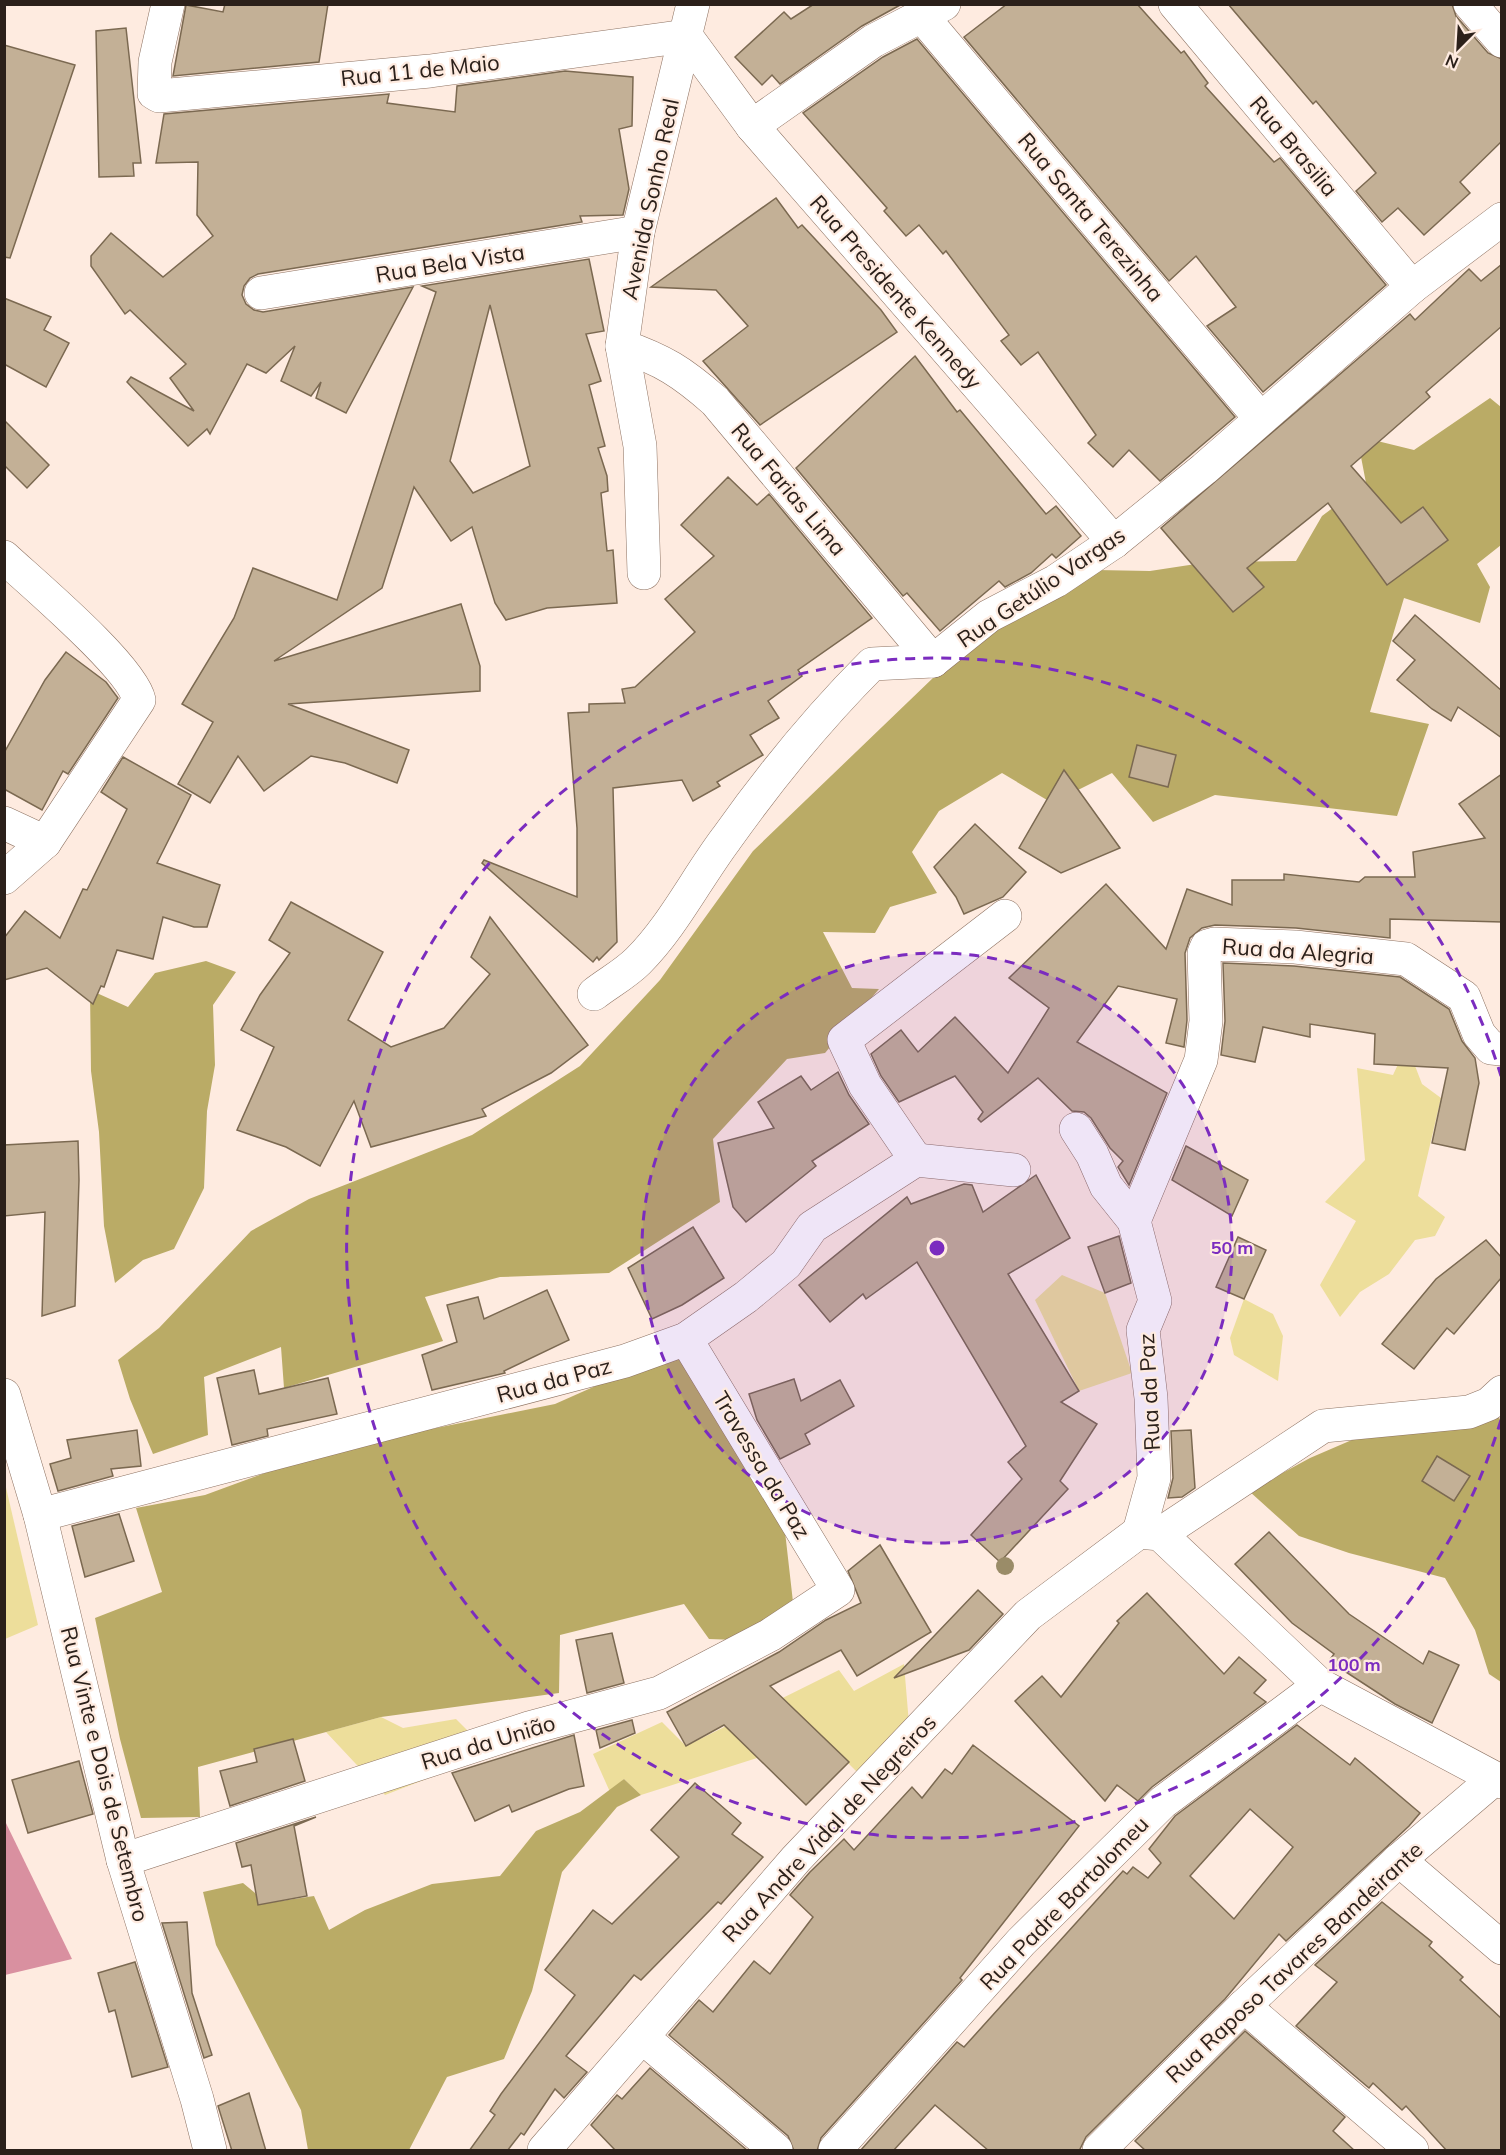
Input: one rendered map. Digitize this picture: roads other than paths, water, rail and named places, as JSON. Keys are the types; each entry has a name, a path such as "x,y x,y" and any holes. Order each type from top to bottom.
{"street":[{"name":"Rua 11 de Maio","path":"168,4 155,62 154,93 165,96 430,71 686,36"},
{"name":"Avenida Sonho Real","path":"644,573 640,446 622,346 638,232 693,4"},
{"name":"Rua Brasilia","path":"1174,4 1412,287"},
{"path":"1470,4 1502,41"},
{"path":"752,126 873,41 932,10"},
{"name":"Rua Santa Terezinha","path":"932,10 1260,418"},
{"name":"Rua Presidente Kennedy","path":"686,36 752,126 1114,542"},
{"name":"Rua Getúlio Vargas","path":"594,994 637,962 663,931 725,840 833,703 872,664 933,661 989,616 1056,581 1114,542 1204,469 1412,287 1502,219"},
{"name":"Rua Bela Vista","path":"261,293 638,232"},
{"name":"Rua Farias Lima","path":"622,346 660,359 690,378 715,401 933,661"},
{"path":"4,557 84,631 132,683 139,700 45,842 4,878"},
{"path":"4,823 45,842"},
{"path":"1005,916 847,1035 844,1044 865,1085 916,1160 1014,1170"},
{"name":"Rua da Alegria","path":"1134,1221 1201,1060 1205,1040 1204,953 1207,946 1214,944 1295,947 1406,959 1464,997 1479,1035 1496,1048"},
{"name":"Rua da Paz","path":"1076,1129 1092,1155 1106,1186 1134,1221 1155,1301 1143,1330 1151,1398 1154,1478 1149,1533"},
{"name":"Rua da Paz","path":"40,1515 626,1361 686,1339 746,1297 786,1264 812,1227 916,1160"},
{"name":"Travessa da Paz","path":"686,1339 838,1590"},
{"name":"Rua Andre Vidal de Negreiros","path":"544,2151 796,1859 1028,1615 1149,1533 1323,1426 1469,1412 1489,1404 1502,1392"},
{"name":"Rua Vinte e Dois de Setembro","path":"4,1395 40,1515 123,1860 197,2099 210,2151"},
{"path":"1149,1533 1320,1685 1498,1780"},
{"name":"Rua da União","path":"123,1860 529,1728 659,1693 770,1635 838,1590"},
{"name":"Rua Padre Bartolomeu","path":"835,2151 1021,1942 1163,1802 1320,1685"},
{"name":"Rua Raposo Tavares Bandeirante","path":"1104,2149 1244,2006 1399,1860 1498,1780"},
{"path":"1399,1860 1502,1948"},
{"path":"1244,2006 1412,2151"},
{"path":"642,2037 776,2151"}]}
